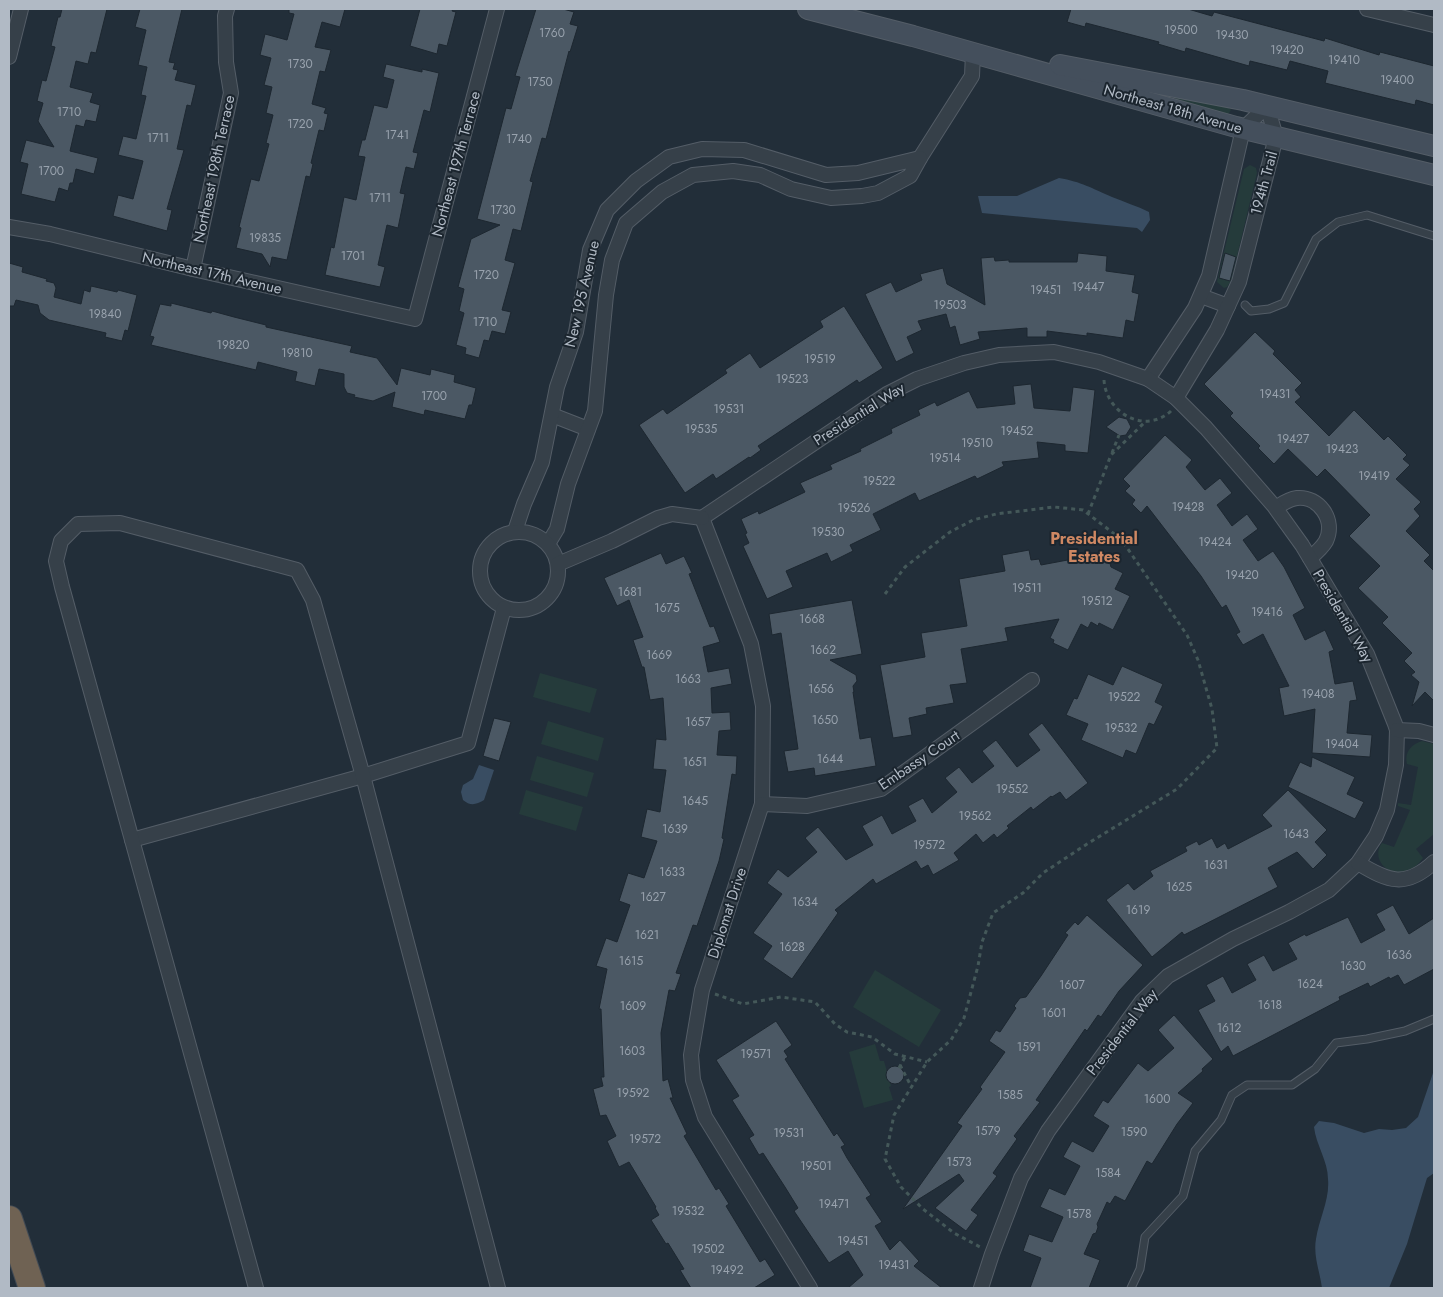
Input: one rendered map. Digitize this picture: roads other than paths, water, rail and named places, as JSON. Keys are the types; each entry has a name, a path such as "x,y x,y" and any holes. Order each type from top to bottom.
{"highway":[{"path":"9,1219 32,1288"}],"street":[{"path":"9,57 21,9"},
{"name":"Northeast 198th Terrace","path":"193,269 231,93 226,62 225,16 227,9"},
{"name":"Northeast 197th Terrace","path":"415,319 497,9"},
{"name":"Northeast 18th Avenue","path":"808,9 913,36 1243,129 1434,175"},
{"path":"1367,9 1434,25"},
{"name":"Northeast 18th Avenue","path":"913,36 1267,106 1434,146"},
{"name":"New 195 Avenue","path":"548,544 557,529 568,484 595,411 606,295 612,260 626,223 662,192 693,175 733,171 760,175 791,189 831,198 878,193 910,176 972,76 973,53"},
{"path":"1243,129 1267,106"},
{"name":"194th Trail","path":"1178,400 1217,330 1239,282 1276,137 1267,106"},
{"name":"194th Trail","path":"1148,379 1195,308 1210,276 1243,129"},
{"name":"New 195 Avenue","path":"515,531 542,462 557,387 576,332 590,250 607,210 636,181 669,157 702,149 744,150 826,175 858,173 920,158"},
{"name":"Northeast 17th Avenue","path":"9,227 50,234 193,269 415,319"},
{"path":"1201,296 1228,306"},
{"name":"Presidential Way","path":"702,518 886,394 917,379 964,363 999,356 1054,352 1098,362 1148,379 1178,400 1206,428 1276,508 1310,558 1366,654 1397,730 1396,767 1387,810 1376,836 1358,863 1329,890 1233,939 1168,976 1142,1001 1048,1131 1021,1178 981,1288"},
{"path":"552,415 588,429"},
{"name":"Presidential Way","path":"1276,508 1287,501 1305,498 1314,501 1326,514 1329,523 1329,533 1326,542 1310,558"},
{"path":"558,564 612,541 658,518 672,514 702,518"},
{"name":"Diplomat Drive","path":"702,518 751,644 763,706 762,804 702,990 691,1056 692,1080 705,1117 810,1288"},
{"path":"256,1288 62,587 56,561 61,540 78,524 120,523 297,570 313,600 363,776 498,1288"},
{"path":"515,531 529,532 541,537 548,544 557,558 559,571 557,584 550,596 541,605 529,610 516,611 504,608 493,601 485,591 480,579 480,566 484,554 492,543 502,535 515,531"},
{"path":"132,840 363,776 468,743 504,608"},
{"name":"Embassy Court","path":"762,804 807,806 881,789 1032,680"},
{"path":"1397,730 1418,731 1434,736"},
{"path":"1358,863 1371,871 1400,880 1412,878 1423,872 1434,862"}],"lane":[{"path":"1245,305 1251,311 1269,309 1284,303 1316,239 1338,222 1367,215 1434,236"},
{"path":"1131,1288 1140,1269 1145,1237 1183,1196 1195,1151 1221,1120 1232,1095 1247,1085 1292,1086 1315,1069 1336,1043 1367,1039 1405,1030 1434,1019"}],"water":[{"path":"1059,178 1080,183 1149,212 1150,220 1142,232 1137,228 982,213 978,196 1017,196"},
{"path":"479,765 494,770 484,800 471,804 463,800 461,792 463,785 473,779"},
{"path":"1434,1070 1434,1173 1427,1178 1407,1244 1389,1288 1322,1288 1315,1245 1326,1202 1328,1179 1314,1127 1319,1121 1334,1123 1364,1133 1379,1129 1406,1128 1418,1117"}],"district":[{"name":"Presidential Estates","path":"1094,547"}]}
